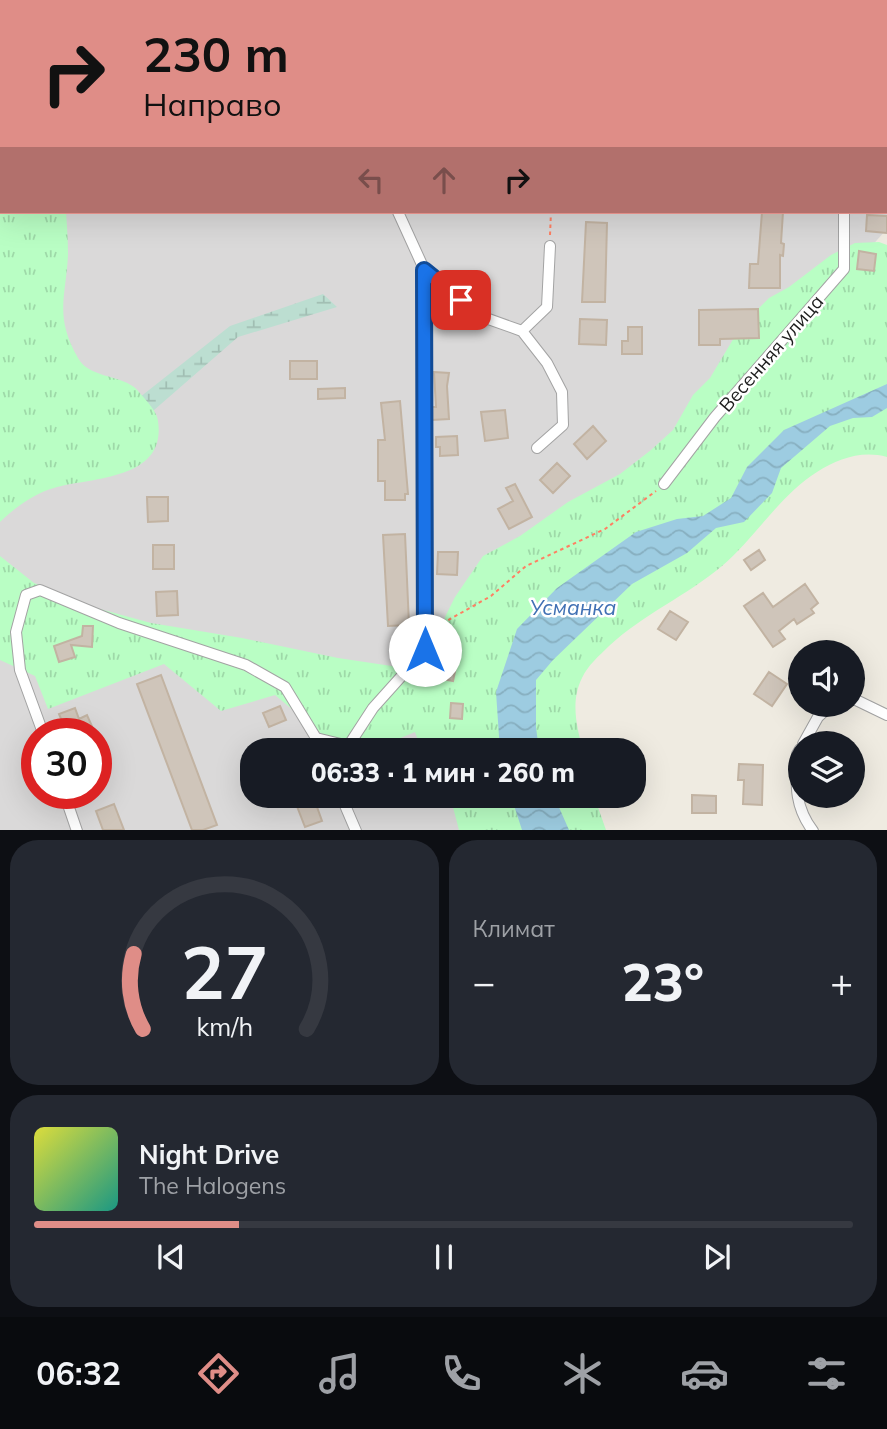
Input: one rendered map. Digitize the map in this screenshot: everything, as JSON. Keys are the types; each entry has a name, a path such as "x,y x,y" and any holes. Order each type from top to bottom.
{"street":[{"path":"354,738 373,708 425,650 424,270 399,214"},
{"name":"Весенняя улица","path":"664,484 715,417 844,269 844,214"},
{"path":"522,331 547,307 550,246"},
{"path":"424,270 480,316 522,331 547,363 562,392 564,425 537,448"},
{"path":"38,718 20,670 16,632 26,595 40,590 118,623 246,665 285,687 316,738"},
{"path":"865,704 887,715"},
{"path":"346,808 356,830"},
{"path":"800,808 803,818 812,830"},
{"path":"69,809 77,830"}],"path":[{"path":"550,246 551,214"},
{"path":"435,628 491,596 526,566 605,529 664,484"}],"shaded area":[{"path":"0,214 887,214 887,229 719,414 507,738 240,738 240,808 507,808 510,830 0,830"}],"green space":[{"path":"0,214 66,214 68,255 63,307 71,343 78,358 89,369 135,388 156,415 158,441 151,455 139,466 105,478 47,490 25,502 0,522"},
{"path":"879,242 887,245 887,457 859,455 833,463 817,472 791,493 722,566 636,624 609,646 587,669 578,687 575,705 580,738 417,738 415,732 400,738 326,738 275,695 221,711 164,664 48,709 35,676 0,660 0,556 34,583 89,606 151,623 405,668 426,664 440,645 445,617 455,597 483,556 520,536 568,502 620,474 651,450 673,430 693,395 710,378 741,326 769,298 789,287 831,255 855,243"},
{"path":"323,294 337,307 238,337 138,424 130,405 230,326"},
{"path":"453,808 598,808 606,830 459,830"}],"water":[{"name":"Усманка","path":"887,384 887,408 872,417 853,418 830,426 781,468 772,493 744,522 716,528 687,553 632,584 553,660 536,680 537,738 499,738 496,692 517,629 557,588 636,532 677,519 703,516 731,498 747,467 784,430"},
{"path":"515,808 559,808 569,830 522,830"}],"building":[{"path":"762,214 783,214 781,243 784,244 783,256 780,255 780,288 749,288 750,264 758,264"},
{"path":"867,215 887,216 887,233 866,231"},
{"path":"586,222 607,223 605,302 582,302"},
{"path":"859,251 876,254 874,271 857,269"},
{"path":"758,309 759,338 720,339 720,345 699,345 699,310"},
{"path":"580,319 607,320 606,345 579,344"},
{"path":"628,327 642,327 642,354 622,354 622,341 628,341"},
{"path":"290,361 317,361 317,379 290,379"},
{"path":"434,372 449,373 449,419 432,420 432,407 436,407"},
{"path":"345,388 345,398 318,399 318,389"},
{"path":"400,401 408,494 405,494 405,500 385,500 385,481 378,481 378,440 385,440 381,403"},
{"path":"505,410 508,438 485,441 481,412"},
{"path":"593,426 606,441 587,459 574,444"},
{"path":"457,436 458,455 440,456 436,437"},
{"path":"557,463 570,476 553,493 540,480"},
{"path":"515,484 532,517 509,529 498,509 513,501 506,488"},
{"path":"147,497 168,497 168,521 148,522"},
{"path":"405,534 409,625 388,626 383,535"},
{"path":"153,545 174,545 174,569 153,569"},
{"path":"759,550 765,560 751,570 744,560"},
{"path":"438,552 458,552 457,575 437,574"},
{"path":"805,584 818,603 811,609 814,613 797,624 794,619 779,631 785,639 773,647 744,606 763,593 773,607"},
{"path":"177,591 178,615 157,616 156,592"},
{"path":"670,611 688,622 676,640 658,629"},
{"path":"83,626 93,626 92,647 71,645 75,657 59,662 54,646 82,636"},
{"path":"433,645 453,649 450,661 457,662 453,681 432,677 436,654 432,653"},
{"path":"769,672 787,684 772,706 754,694"},
{"path":"161,675 217,825 203,830 192,830 137,684"},
{"path":"451,703 463,704 462,719 450,718"},
{"path":"280,706 286,720 269,727 263,713"},
{"path":"75,708 79,718 61,718 59,714"},
{"path":"739,764 763,765 762,805 743,804 744,780 738,780"},
{"path":"692,795 716,796 716,813 692,813"},
{"path":"114,804 124,830 103,830 96,811 112,809"},
{"path":"298,808 317,808 322,821 305,827"}],"route":[{"path":"425,650 424,270 461,300"}]}
